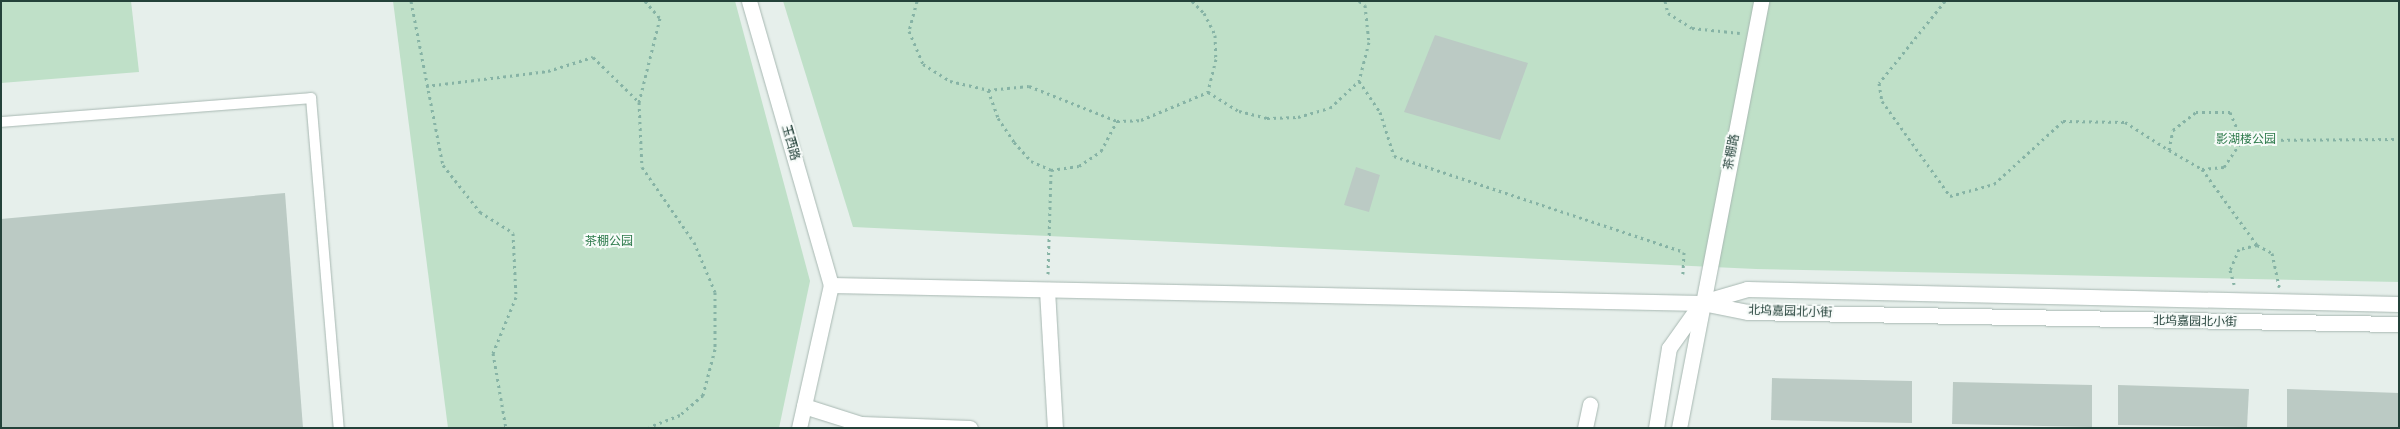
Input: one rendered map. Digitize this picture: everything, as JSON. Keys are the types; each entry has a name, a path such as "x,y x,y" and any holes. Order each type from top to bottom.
{"street":[{"name":"玉西路","path":"748,1 831,285"},
{"name":"茶棚路","path":"1679,428 1761,1"},
{"path":"799,428 831,285 1702,303"},
{"name":"北坞嘉园北小街","path":"1702,303 1747,289 2399,304"},
{"path":"1047,290 1055,428"},
{"name":"茶棚路","path":"1656,428 1669,348 1702,303"},
{"name":"北坞嘉园北小街","path":"1702,303 1748,312 2399,324"},
{"path":"1585,428 1590,404"},
{"path":"804,406 861,424 970,428"}],"lane":[{"path":"1,122 311,98 339,428"}],"path":[{"path":"411,1 426,86 443,165 480,212 513,233 516,297 493,353 506,428"},
{"path":"645,1 660,18 639,102 642,167 694,242 714,292 714,349 703,395 680,416 649,427"},
{"path":"917,1 909,31 923,64 950,81 988,90 1029,86 1117,120 1141,120 1208,92"},
{"path":"1192,1 1204,12 1215,35 1216,59 1208,92"},
{"path":"1208,92 1239,111 1267,118 1298,117 1330,108 1358,81 1369,42 1365,5 1359,1"},
{"path":"1665,1 1668,13 1692,28 1756,34"},
{"path":"1945,1 1878,83 1882,101 1950,196 1994,184 2062,121 2125,122 2202,169 2257,245 2272,253 2277,265 2281,302"},
{"path":"426,86 548,72 594,57 639,102"},
{"path":"1358,81 1380,112 1394,156 1684,252 1683,274"},
{"path":"988,90 998,118 1014,142 1031,161 1051,170 1079,166 1101,152 1117,120"},
{"path":"2169,150 2173,130 2196,112 2230,112 2242,140"},
{"path":"2242,140 2399,139"},
{"path":"2202,169 2224,167 2242,140"},
{"path":"1047,290 1051,170"},
{"path":"2238,301 2230,270 2239,250 2257,245"}],"green space":[{"path":"1,1 131,1 139,72 1,83"},
{"name":"茶棚公园","path":"393,1 735,1 810,281 779,428 448,428"},
{"name":"影湖楼公园","path":"783,1 2399,1 2399,282 1756,269 853,227"}],"building":[{"path":"1435,35 1528,63 1500,140 1404,112"},
{"path":"1356,167 1380,175 1369,212 1344,205"},
{"path":"285,193 303,428 1,428 1,219"},
{"path":"1772,378 1912,381 1912,423 1771,420"},
{"path":"1953,382 2092,385 2092,427 1952,424"},
{"path":"2118,385 2249,389 2247,427 2118,425"},
{"path":"2287,389 2399,393 2399,428 2287,428"}]}
